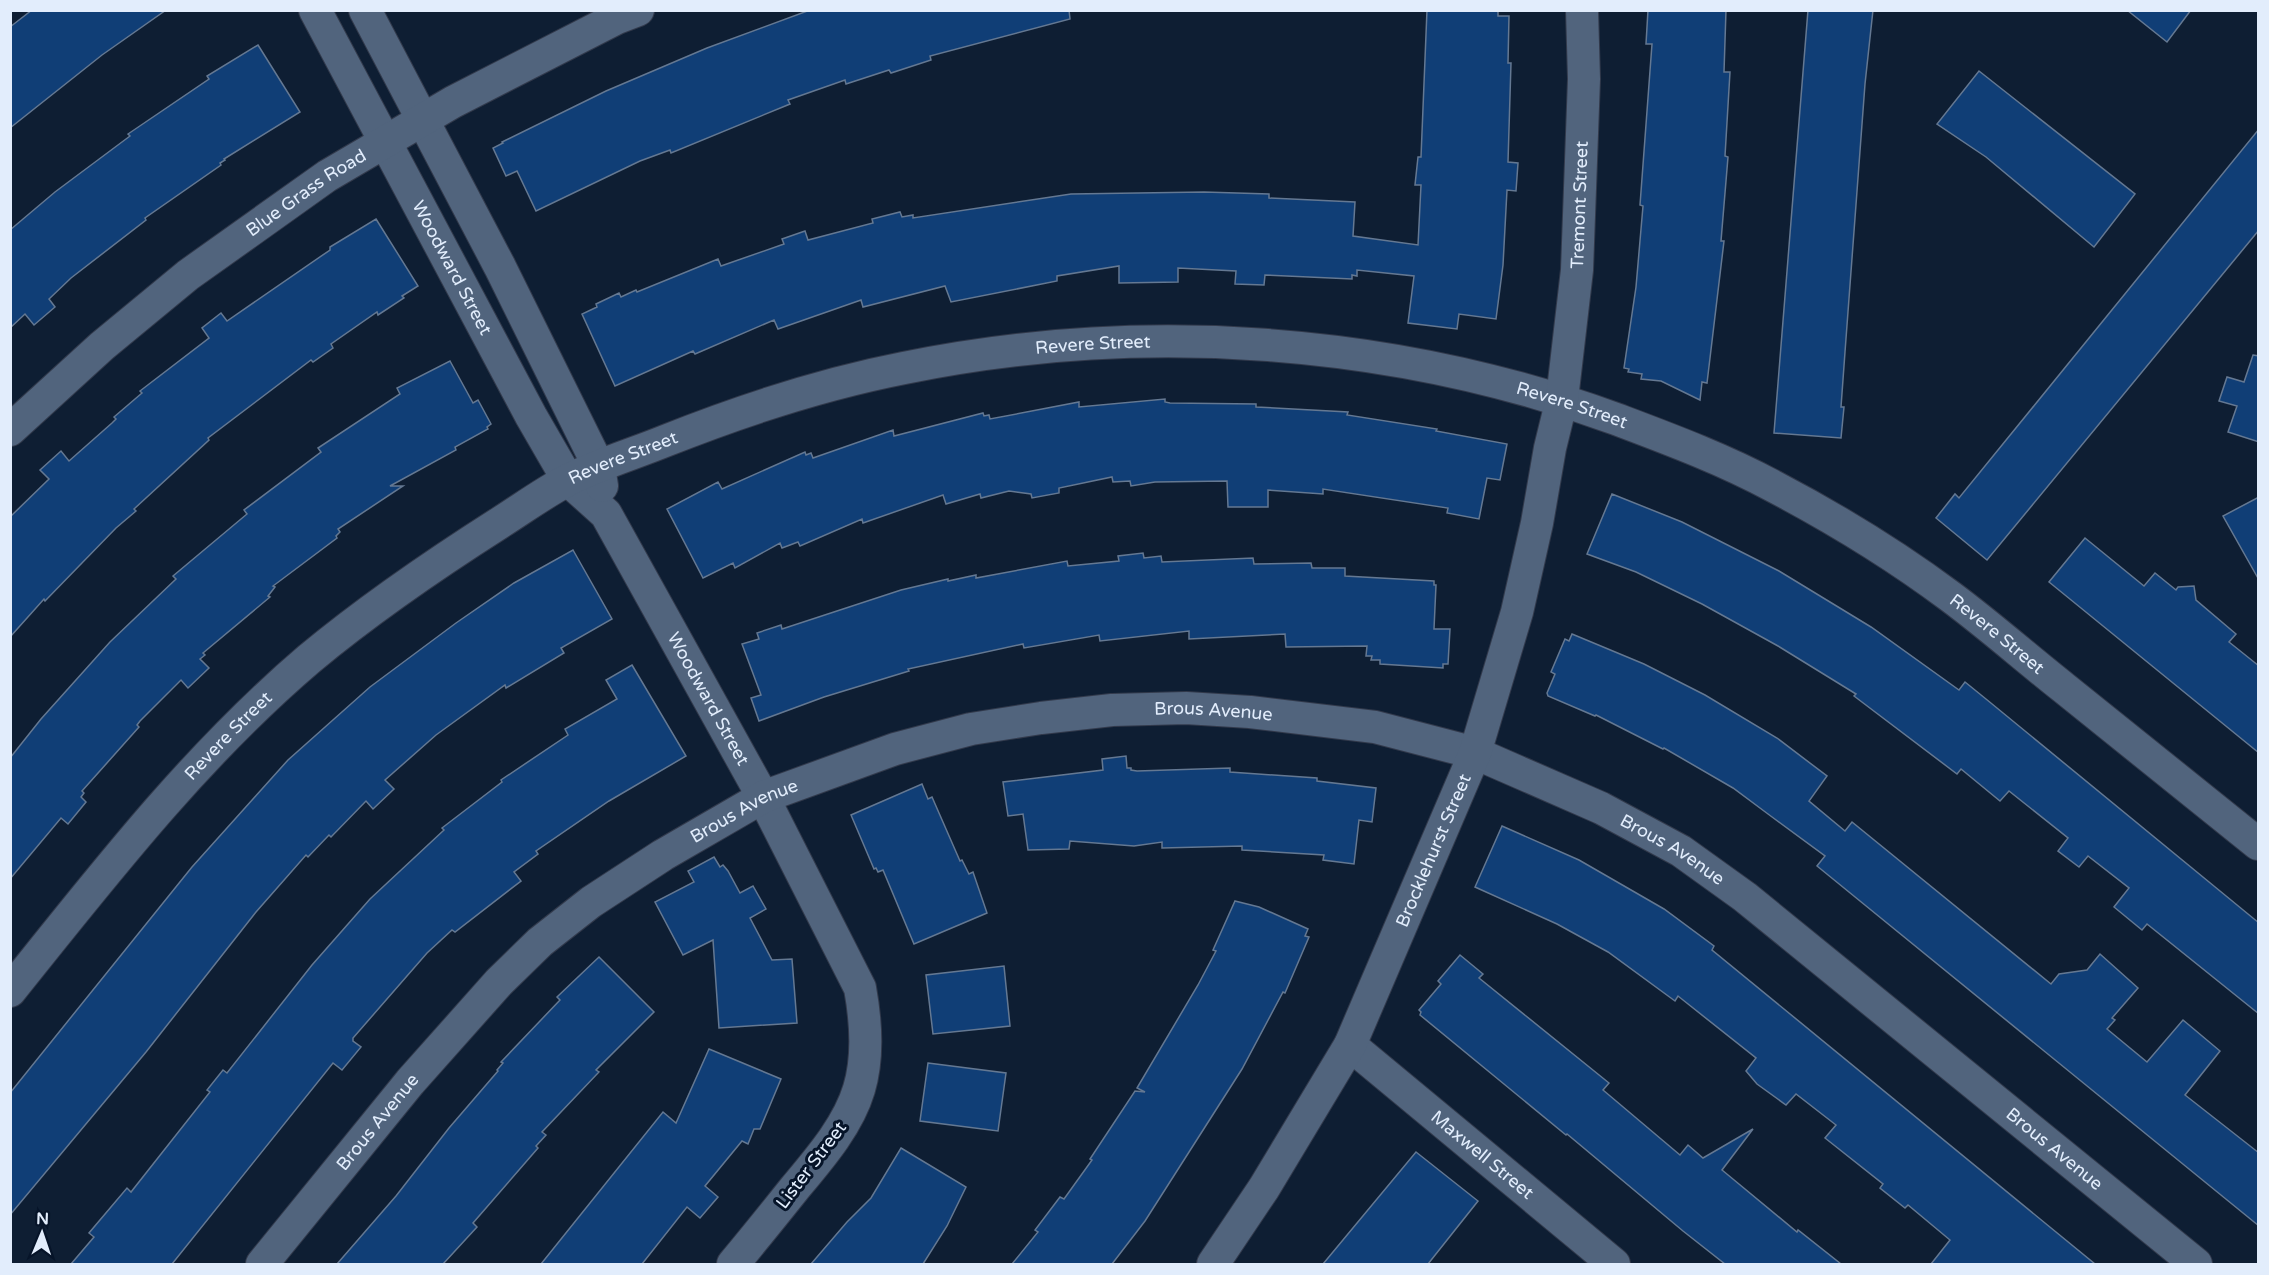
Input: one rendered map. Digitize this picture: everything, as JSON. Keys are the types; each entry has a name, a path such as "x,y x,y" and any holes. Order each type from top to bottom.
{"street":[{"name":"Woodward Street","path":"315,10 525,406 568,480 606,514 763,797 850,965 860,988 865,1019"},
{"name":"Woodward Street","path":"365,10 500,267 599,467 606,514"},
{"name":"Blue Grass Road","path":"10,430 102,346 188,275 327,176 423,119 617,18 638,10"},
{"name":"Tremont Street","path":"1562,399 1576,270 1584,79 1582,10"},
{"name":"Revere Street","path":"10,991 122,853 213,750 308,660 407,584 568,480 698,428 779,400 852,380 961,358 1082,345 1218,342 1289,346 1365,355 1508,384 1562,399 1682,443 1771,485 1860,536 1951,597 2259,844"},
{"name":"Brocklehurst Street","path":"1213,1264 1264,1188 1350,1045 1474,753 1517,612 1562,399"},
{"name":"Brous Avenue","path":"262,1264 410,1082 499,982 540,942 591,902 653,862 763,797 895,748 971,729 1041,718 1112,710 1186,708 1318,719 1375,727 1474,753 1601,807 1690,857 1745,897 2196,1264"},
{"name":"Lister Street","path":"733,1264 822,1155 846,1119 859,1089 865,1057 865,1019"},
{"name":"Maxwell Street","path":"1350,1045 1614,1264"}],"building":[{"path":"32,10 166,10 102,55 10,128 10,27"},
{"path":"810,10 1069,10 1070,19 930,56 931,60 891,73 889,70 846,84 845,80 788,100 790,104 671,153 670,150 640,161 536,211 517,171 506,176 493,148 502,142 606,91 707,48"},
{"path":"1427,10 1498,10 1498,16 1509,16 1508,63 1511,63 1508,162 1518,163 1516,191 1507,190 1503,265 1496,319 1459,314 1457,329 1408,323 1414,276 1357,270 1357,276 1352,275 1352,279 1265,275 1264,285 1235,284 1236,271 1178,268 1178,282 1119,283 1119,266 1057,276 1057,281 951,302 945,286 863,307 861,300 778,329 774,320 695,354 693,351 615,386 582,314 619,293 621,297 636,290 637,292 718,259 721,266 784,244 782,239 805,231 808,240 873,223 872,219 900,212 902,217 913,215 913,218 1071,194 1204,192 1269,194 1269,198 1355,202 1353,236 1418,245 1421,185 1415,185 1418,157 1421,157"},
{"path":"1648,10 1726,10 1724,72 1730,72 1725,156 1728,157 1721,241 1724,241 1707,383 1702,382 1700,400 1661,381 1641,379 1642,374 1628,372 1629,369 1624,368 1636,287 1643,206 1640,205 1652,44 1646,44"},
{"path":"1808,10 1873,10 1865,84 1841,407 1844,407 1841,438 1774,433"},
{"path":"2127,10 2191,10 2167,42"},
{"path":"258,45 300,112 224,159 221,165 145,218 146,220 71,278 49,299 55,307 34,325 25,314 10,328 10,230 55,192 130,136 128,134 209,79 207,76"},
{"path":"1979,71 2135,194 2094,247 1986,157 1937,124"},
{"path":"2259,129 2259,230 1987,560 1936,518 1955,494 1959,498"},
{"path":"376,219 418,286 402,296 404,298 378,315 377,312 331,344 333,348 313,362 311,360 208,438 209,440 134,509 136,511 116,528 45,601 44,599 10,637 10,517 49,479 40,470 61,451 69,461 112,423 116,419 114,417 142,393 140,391 209,338 202,328 221,313 227,321 330,250 330,247"},
{"path":"2253,355 2259,356 2259,442 2228,432 2237,406 2219,401 2227,377 2244,382"},
{"path":"450,361 473,403 478,400 491,424 487,427 488,429 455,447 456,450 390,486 403,486 338,529 340,532 337,538 273,586 275,587 268,596 270,597 203,653 205,655 200,659 209,668 188,688 181,680 140,721 137,725 139,727 82,791 84,793 81,797 86,802 68,824 61,818 10,879 10,758 41,719 110,642 176,579 173,576 247,514 244,510 321,452 318,448 400,394 397,388"},
{"path":"1165,399 1165,402 1170,403 1256,404 1256,407 1348,412 1347,415 1437,429 1436,431 1507,444 1500,480 1487,478 1479,519 1447,513 1448,508 1323,489 1323,494 1268,490 1268,507 1228,507 1227,481 1155,482 1131,486 1130,481 1113,482 1112,477 1059,488 1059,493 1032,498 1031,494 1009,491 981,498 980,494 946,504 943,495 863,523 862,519 800,546 798,542 782,548 780,543 735,568 733,563 703,578 667,509 718,482 722,489 805,452 806,455 811,453 813,458 893,430 894,436 983,413 984,416 989,415 990,419 1079,402 1079,407"},
{"path":"1612,494 1682,522 1779,571 1871,627 1959,690 1965,682 2259,923 2259,1014 2147,924 2142,930 2114,907 2129,888 2088,856 2079,867 2058,851 2068,838 2009,791 2000,801 1961,769 1957,774 1854,696 1856,694 1778,646 1702,604 1636,572 1587,554"},
{"path":"2259,497 2259,580 2223,516"},
{"path":"2085,538 2144,586 2155,573 2176,590 2178,587 2194,586 2196,600 2236,634 2229,642 2259,666 2259,753 2049,582"},
{"path":"573,550 612,619 561,648 564,653 506,688 505,685 436,735 385,780 394,789 373,809 366,801 331,837 329,835 308,857 306,855 256,912 146,1052 10,1215 10,1093 192,867 288,760 370,687 514,583"},
{"path":"1143,553 1144,558 1161,556 1162,562 1253,558 1254,564 1311,563 1312,568 1345,568 1345,576 1434,581 1436,585 1434,629 1450,629 1448,664 1443,664 1443,668 1380,664 1380,660 1371,660 1372,656 1366,656 1367,646 1286,647 1285,634 1189,639 1189,631 1100,641 1099,635 1024,648 1023,644 908,669 909,671 824,697 759,721 751,698 761,695 742,644 759,639 757,633 781,625 782,629 901,590 948,579 948,581 976,575 976,578 1067,561 1068,566 1119,561 1118,556"},
{"path":"1572,634 1644,664 1705,695 1777,738 1827,776 1809,801 1845,831 1852,822 2051,984 2059,974 2087,970 2100,954 2138,988 2112,1018 2115,1020 2107,1029 2147,1062 2183,1020 2220,1051 2185,1095 2259,1153 2259,1226 1817,866 1825,856 1733,788 1664,748 1596,715 1548,696 1547,693 1555,674 1551,672 1565,639 1569,641"},
{"path":"632,665 686,756 609,801 536,851 538,854 514,872 521,881 455,932 452,930 427,953 353,1038 353,1041 361,1047 342,1070 333,1063 172,1264 71,1264 94,1237 89,1233 127,1188 131,1192 210,1092 207,1090 223,1070 227,1073 312,965 370,899 444,830 442,828 502,782 501,780 568,735 565,729 617,699 606,680"},
{"path":"1126,756 1127,768 1137,771 1230,768 1230,772 1317,778 1317,781 1376,788 1372,822 1359,820 1354,864 1323,860 1324,855 1242,850 1242,846 1162,848 1162,842 1134,846 1070,841 1069,849 1028,850 1023,814 1008,816 1003,782 1103,770 1102,759"},
{"path":"922,784 928,799 932,797 960,861 962,860 969,874 973,872 987,913 914,944 883,870 878,872 876,868 874,869 851,815"},
{"path":"1502,826 1579,860 1664,909 1714,946 1712,950 2095,1264 1931,1264 1950,1240 1908,1205 1905,1208 1880,1188 1883,1184 1825,1138 1836,1125 1796,1094 1786,1105 1757,1084 1746,1071 1756,1058 1678,996 1675,1001 1608,952 1557,924 1475,887"},
{"path":"714,857 720,867 723,865 728,871 740,893 753,886 766,909 750,918 772,960 792,959 797,1023 719,1028 713,940 683,955 655,902 694,882 688,871"},
{"path":"1235,901 1259,907 1308,929 1305,936 1309,937 1285,993 1283,992 1242,1069 1145,1221 1112,1264 1012,1264 1038,1232 1035,1230 1060,1197 1064,1199 1092,1160 1090,1159 1135,1091 1145,1092 1137,1088 1216,951 1213,950"},
{"path":"1460,955 1483,974 1479,978 1609,1083 1603,1090 1680,1155 1688,1145 1703,1158 1753,1129 1722,1170 1797,1232 1798,1230 1841,1264 1725,1264 1683,1231 1420,1015 1419,1010 1441,984 1438,981"},
{"path":"599,957 654,1012 596,1070 599,1072 542,1132 546,1135 536,1146 538,1148 473,1223 477,1227 443,1264 337,1264 498,1071 503,1063 501,1062 560,1000 557,997"},
{"path":"1004,966 1010,1026 933,1034 926,975"},
{"path":"709,1049 781,1079 760,1129 754,1129 748,1144 742,1141 705,1186 718,1197 700,1218 687,1207 642,1264 541,1264 663,1112 676,1123"},
{"path":"928,1063 1006,1073 998,1131 920,1121"},
{"path":"901,1148 966,1187 947,1226 923,1264 811,1264 871,1198"},
{"path":"1416,1152 1478,1201 1428,1264 1323,1264"}]}
